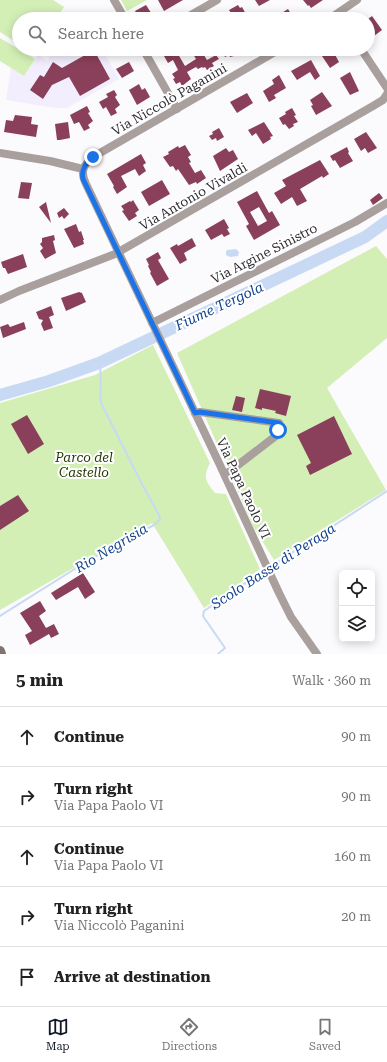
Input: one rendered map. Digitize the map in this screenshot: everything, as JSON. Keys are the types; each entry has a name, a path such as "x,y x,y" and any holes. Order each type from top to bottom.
{"street":[{"path":"114,0 121,12"},
{"path":"196,12 217,0"},
{"path":"344,12 357,0"},
{"path":"147,56 177,109"},
{"name":"Via Niccolò Paganini","path":"83,169 88,161 93,157 268,56"},
{"path":"366,56 387,88"},
{"name":"Via Antonio Vivaldi","path":"0,300 118,252 373,106 383,100 387,94"},
{"path":"0,154 83,169"},
{"name":"Via Papa Paolo VI","path":"83,169 83,179 267,568 291,617 317,654"},
{"name":"Via Argine Sinistro","path":"153,326 323,237 355,222 387,203"},
{"path":"195,413 200,412 279,423 277,435 224,475"}],"shaded area":[{"path":"37,56 47,61 50,56 106,56 119,79 67,108 55,108 6,100 11,68 24,76"}],"green space":[{"path":"0,0 53,0 64,7 61,12 12,12 12,40 0,32"},
{"path":"121,0 147,0 127,11"},
{"path":"0,38 12,45 12,56 30,56 35,59 24,76 0,61"},
{"path":"376,246 387,259 387,338 327,388 386,490 274,560 254,528 177,353"},
{"name":"Parco del Castello","path":"153,345 210,463 206,472 207,482 215,493 226,494 260,569 204,608 152,523 0,610 0,403 95,375"}],"water":[{"path":"236,249 239,252 238,256 230,257 226,255 227,250"}],"building":[{"path":"158,0 183,0 164,11"},
{"path":"255,0 270,0 259,6"},
{"path":"303,0 323,0 311,8"},
{"path":"146,5 150,12 136,12"},
{"path":"238,5 240,8 242,7 245,12 230,12 229,10"},
{"path":"375,20 382,30 375,35"},
{"path":"83,56 97,56 110,79 80,96 69,77 52,85 43,99 30,90 40,75 44,77 53,62 62,68"},
{"path":"164,56 179,56 185,66 196,59 194,56 204,56 207,60 217,56 219,59 212,63 214,66 207,70 205,67 198,69 196,67 187,72 191,79 182,86 180,82 176,84 173,79 175,78 172,74 178,70 173,60 168,63"},
{"path":"322,56 336,56 339,62 330,68"},
{"path":"311,60 320,76 315,80 310,72 297,80 291,71"},
{"path":"129,62 134,71 122,78 116,69"},
{"path":"350,72 359,91 350,95 340,78"},
{"path":"279,75 286,88 274,95 276,98 269,102 263,91 274,84 272,80"},
{"path":"139,84 142,90 145,88 150,97 137,105 129,90"},
{"path":"114,90 117,95 115,97 120,105 115,109 117,113 111,116 106,107 103,109 99,102 108,97 106,94"},
{"path":"322,92 332,106 316,115 311,106 313,105 310,100"},
{"path":"247,93 253,103 237,113 230,102"},
{"path":"87,106 90,112 88,113 93,121 88,125 90,128 84,131 79,122 74,124 70,115"},
{"path":"292,108 296,115 294,116 298,122 293,124 294,126 289,129 285,124 283,125 279,118"},
{"path":"15,115 32,117 31,124 38,125 36,137 4,132 6,120 13,121"},
{"path":"68,122 70,138 57,140 55,124"},
{"path":"264,122 273,136 263,144 256,133 252,136 248,130"},
{"path":"219,128 224,137 217,141 216,138 212,140 209,136 213,134 212,132"},
{"path":"366,132 377,148 368,153 365,148 361,151 354,139"},
{"path":"185,145 191,155 188,157 191,162 189,163 195,173 201,170 206,178 197,184 196,182 189,185 178,169 176,171 173,166 170,167 163,157 178,146 179,148"},
{"path":"347,147 348,153 353,161 340,168 335,160 333,161 330,156"},
{"path":"226,148 229,152 233,150 238,159 220,171 213,156"},
{"path":"141,154 146,163 143,165 146,171 139,176 135,169 121,176 127,187 117,194 107,174"},
{"path":"320,160 329,174 323,178 322,176 300,189 307,201 297,206 292,197 281,204 274,193 286,186 282,180"},
{"path":"162,180 170,194 149,206 141,192"},
{"path":"21,182 32,183 29,199 18,198"},
{"path":"257,191 269,213 272,211 280,225 254,240 246,226 249,224 237,202","holes":["259,207 267,221 258,226 250,212"]},
{"path":"379,193 383,198 373,205 370,200"},
{"path":"133,200 139,210 135,213 137,216 129,221 122,211 124,210 121,206"},
{"path":"46,202 51,223 39,207"},
{"path":"64,208 69,214 64,219 62,216 59,218 57,213"},
{"path":"224,219 229,228 227,229 230,234 224,237 222,234 211,240 205,230"},
{"path":"76,224 79,232 81,231 84,244 74,248 64,229"},
{"path":"54,235 55,240 53,241 56,253 45,259 40,251 43,248 40,244 42,242 42,238"},
{"path":"192,238 196,246 184,253 187,260 180,264 170,248 177,244 178,246"},
{"path":"158,252 161,258 158,260 169,279 157,286 150,273 149,265 146,259"},
{"path":"23,254 27,267 8,274 5,268 3,268 1,262"},
{"path":"79,292 82,293 86,302 66,311 61,298"},
{"path":"51,306 54,315 49,317 53,328 44,331 41,324 43,320 39,319 36,312"},
{"path":"24,322 26,329 3,338 0,327 8,324 10,327"},
{"path":"260,389 291,396 286,416 275,413 276,411 255,408"},
{"path":"236,396 245,398 242,412 232,410"},
{"path":"27,415 44,444 28,454 11,424"},
{"path":"334,416 352,454 310,475 306,466 311,463 297,435"},
{"path":"18,495 29,511 0,530 0,506"},
{"path":"83,573 95,592 85,599 78,587 56,600 51,593"},
{"path":"40,601 46,611 39,616 46,628 54,624 59,634 51,638 49,634 30,645 25,635 32,631 20,613"}],"waterway":[{"name":"Fiume Tergola","path":"0,395 49,381 99,363 365,237 387,221"},
{"name":"Rio Negrisia","path":"0,616 89,560 154,525 160,519 101,403 101,373 99,363"},
{"name":"Scolo Basse di Peraga","path":"270,567 387,491"},
{"name":"Scolo Basse di Peraga","path":"218,654 225,648 203,616 204,611 266,569"}],"route":[{"path":"93,157 88,161 83,169 83,179 195,413 200,412 279,423 278,430"}]}
